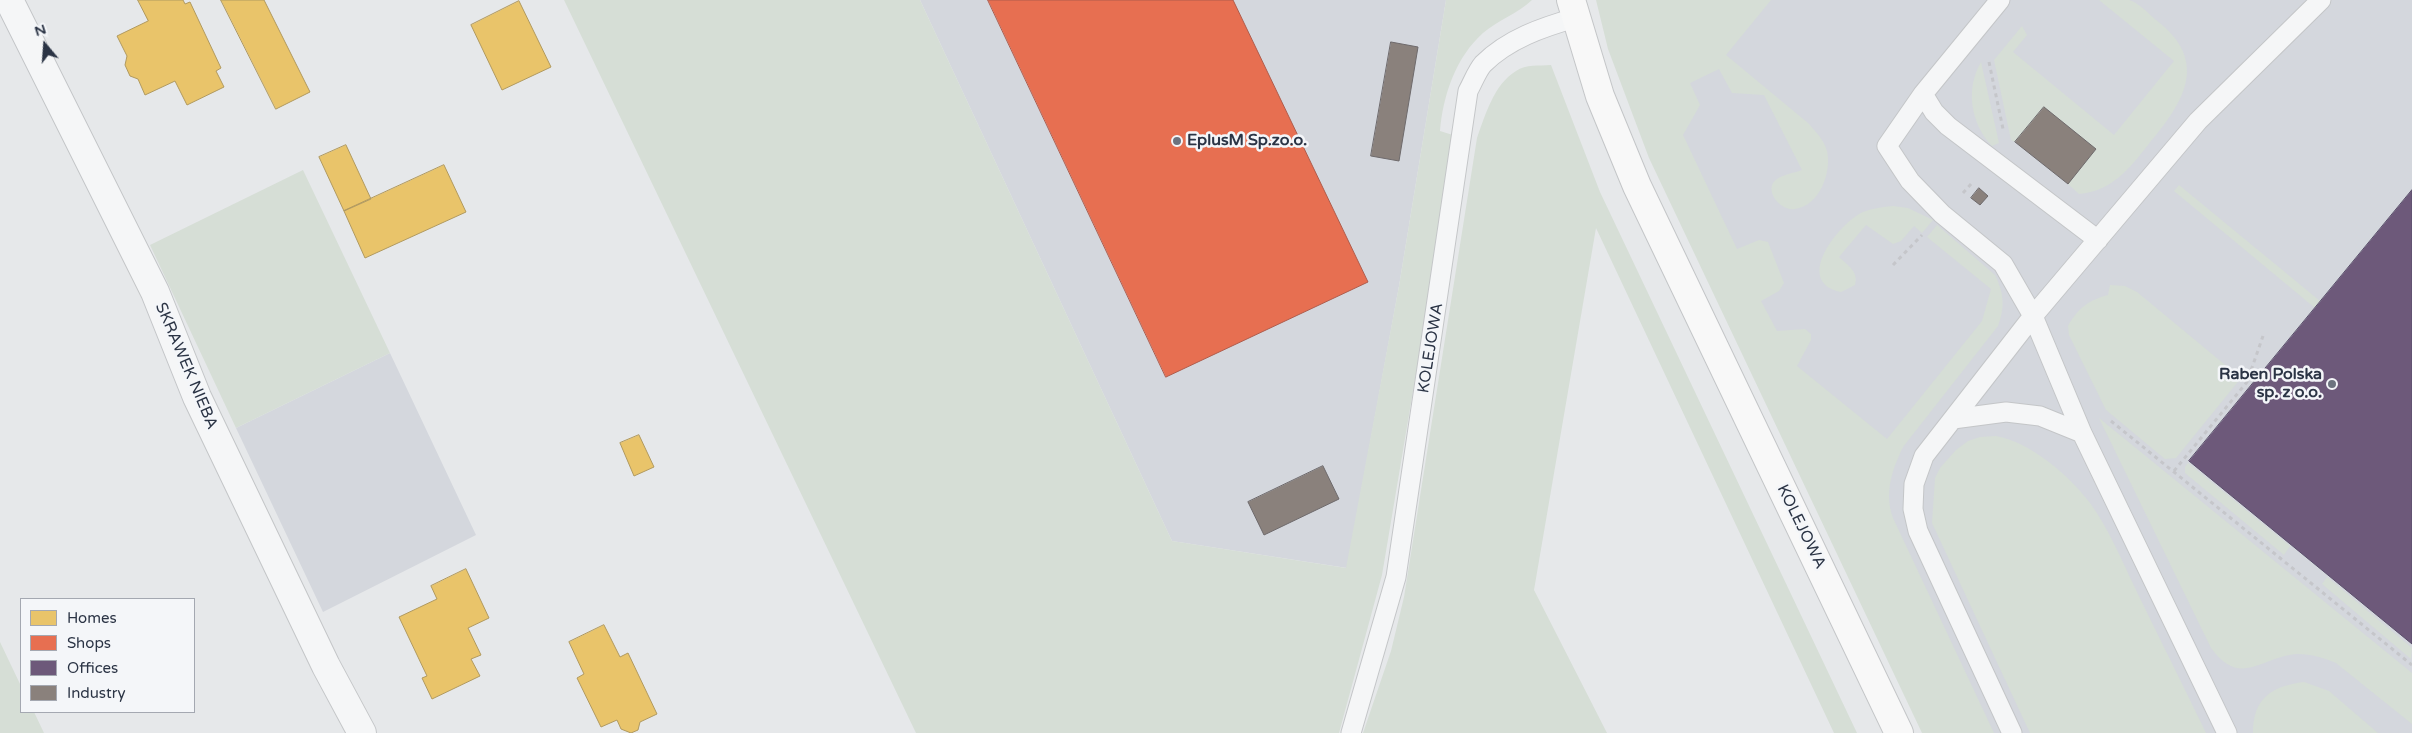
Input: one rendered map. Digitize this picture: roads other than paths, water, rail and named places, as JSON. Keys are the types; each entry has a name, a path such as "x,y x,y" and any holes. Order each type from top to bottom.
{"street":[{"name":"SKRAWEK NIEBA","path":"9,0 155,292 197,397 326,666 362,733"},
{"name":"KOLEJOWA","path":"1573,9 1600,96 1636,186 1900,733"}],"lane":[{"path":"2000,0 1923,94 1887,146 1910,181 1942,214 2003,264 2034,316 2082,433 2227,733"},
{"path":"2012,733 1918,531 1913,509 1914,484 1924,456 2034,316 2198,121 2321,0"},
{"name":"KOLEJOWA","path":"1351,733 1396,577 1468,91 1482,65 1502,48 1547,26 1573,9"},
{"path":"1923,94 1934,112 1948,126 2098,240"},
{"path":"1953,419 2006,412 2040,416 2082,433"}],"place":[{"name":"EplusM Sp.zo.o.","path":"1177,141"},
{"name":"Raben Polska sp. z o.o.","path":"2332,384"}]}
